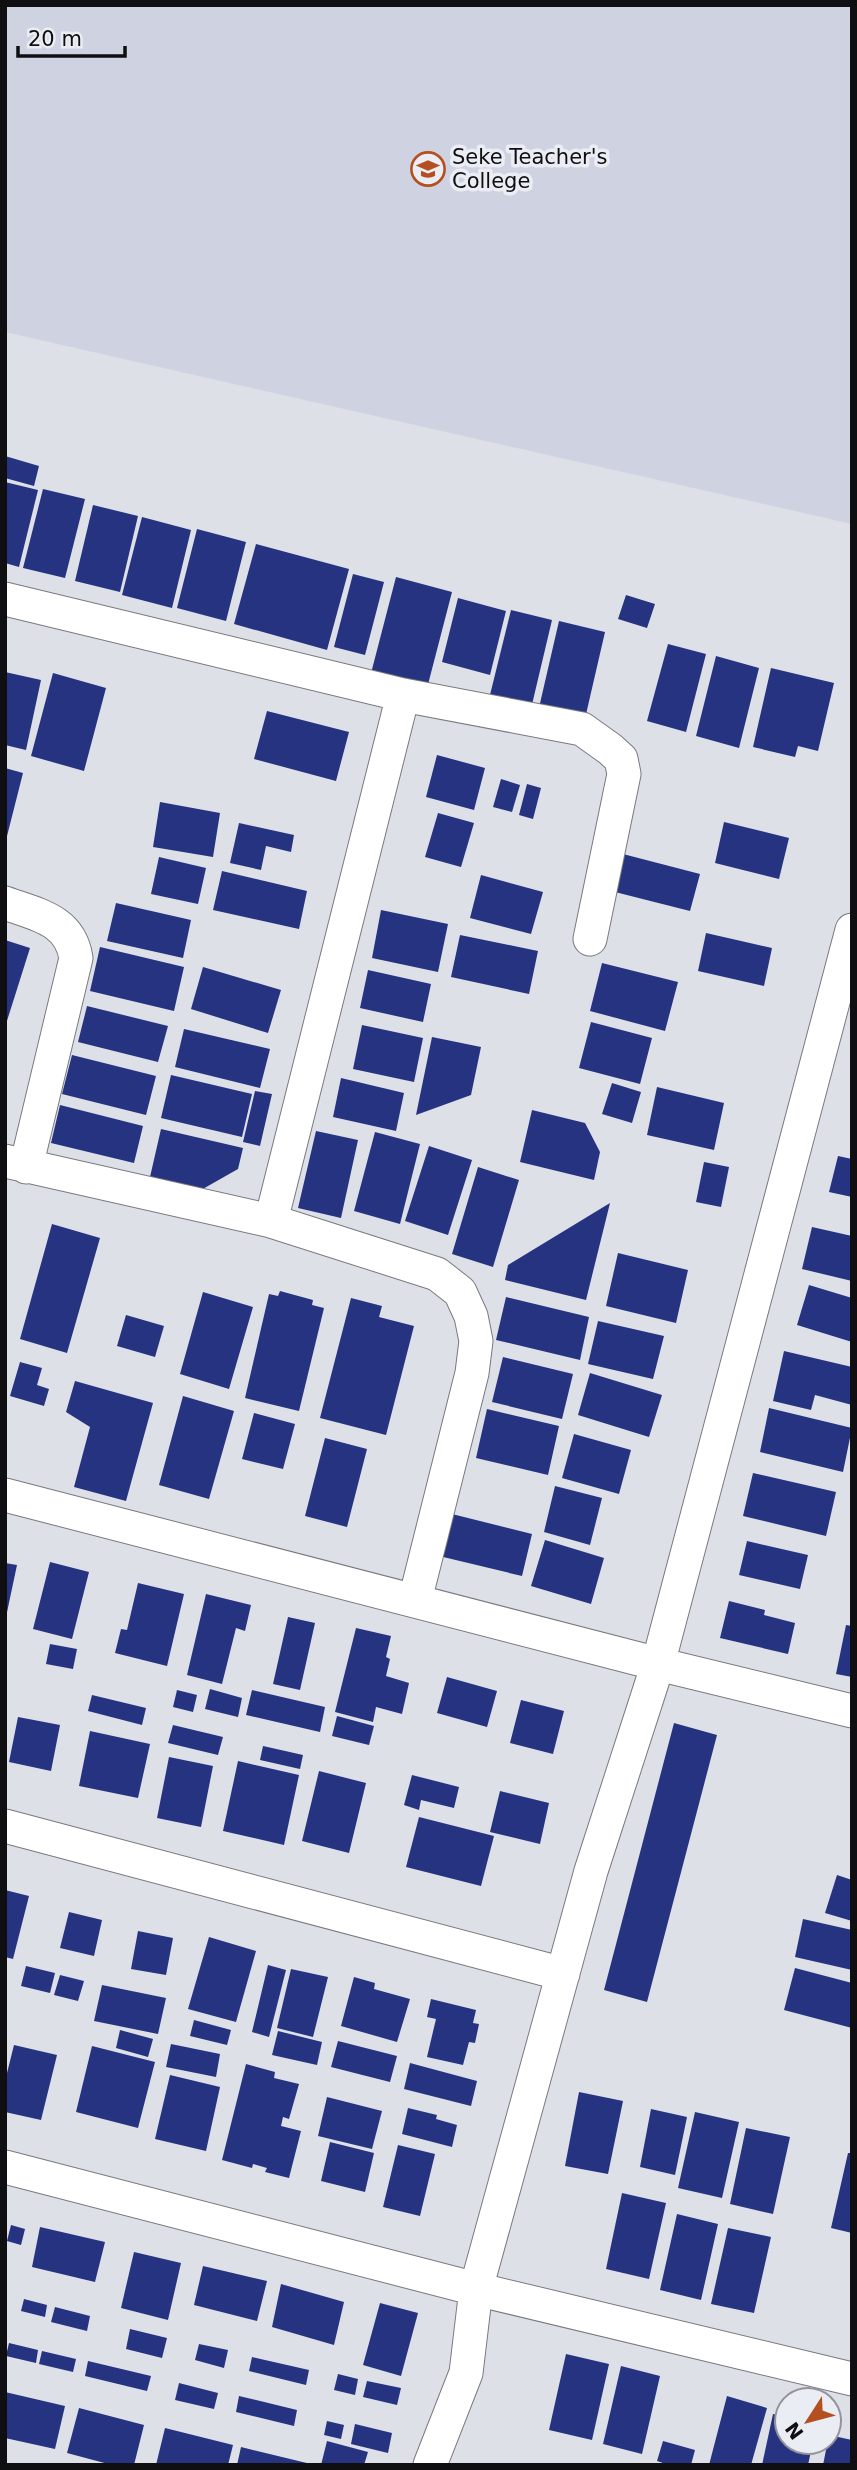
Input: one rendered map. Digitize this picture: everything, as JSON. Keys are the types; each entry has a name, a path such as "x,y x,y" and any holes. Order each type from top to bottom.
{"street":[{"path":"5,599 403,695 582,729 621,759 624,774 590,940"},
{"path":"271,1221 403,695"},
{"path":"5,903 52,920 74,943 76,958 16,1164 271,1221 437,1274 460,1292 471,1316 476,1341 472,1373 415,1600"},
{"path":"430,2465 466,2373 476,2290 591,1871 658,1664 852,930"},
{"path":"5,1495 852,1712"},
{"path":"5,1826 563,1974"},
{"path":"5,2167 476,2290 852,2379"}],"shaded area":[{"name":"Seke Teacher's College","path":"5,5 852,5 852,524 5,332"}],"building":[{"path":"5,456 39,466 34,486 5,478"},
{"path":"5,482 38,490 19,567 5,563"},
{"path":"43,489 85,499 65,578 23,568"},
{"path":"93,505 138,516 120,592 75,581"},
{"path":"142,517 191,530 172,608 122,595"},
{"path":"197,529 246,542 226,621 177,608"},
{"path":"256,544 349,569 327,650 234,624"},
{"path":"353,574 384,582 365,655 334,647"},
{"path":"396,577 452,592 425,696 369,681"},
{"path":"626,595 655,604 647,628 618,619"},
{"path":"458,598 506,611 490,675 442,662"},
{"path":"511,610 552,620 530,713 488,703"},
{"path":"559,621 605,632 584,723 538,712"},
{"path":"668,644 706,654 686,732 647,721"},
{"path":"716,656 759,668 739,748 696,736"},
{"path":"771,668 834,683 818,751 798,746 795,757 753,747"},
{"path":"5,672 41,680 26,750 5,745"},
{"path":"53,673 106,688 84,771 31,756"},
{"path":"267,711 349,732 336,781 254,759"},
{"path":"437,755 485,768 474,810 426,797"},
{"path":"5,768 23,773 6,840 5,840"},
{"path":"501,779 520,785 512,812 493,807"},
{"path":"527,784 541,788 533,819 519,815"},
{"path":"160,802 220,813 213,857 153,847"},
{"path":"438,813 474,823 461,867 425,857"},
{"path":"724,822 789,838 779,879 715,863"},
{"path":"239,823 294,835 291,852 266,846 261,870 230,863"},
{"path":"623,854 700,874 690,911 615,892"},
{"path":"159,857 206,868 198,904 151,894"},
{"path":"222,871 307,891 299,929 213,910"},
{"path":"481,875 543,892 531,934 470,918"},
{"path":"116,903 191,920 183,958 107,941"},
{"path":"381,910 448,924 438,972 372,958"},
{"path":"706,933 772,948 764,986 698,971"},
{"path":"460,935 538,951 529,994 451,977"},
{"path":"5,940 30,948 6,1024 5,1024"},
{"path":"100,947 184,967 174,1011 90,991"},
{"path":"602,963 678,982 665,1031 590,1011"},
{"path":"203,967 281,990 268,1033 191,1009"},
{"path":"368,970 431,984 423,1022 360,1008"},
{"path":"87,1006 168,1026 158,1062 78,1042"},
{"path":"591,1022 652,1038 640,1084 579,1068"},
{"path":"362,1025 423,1038 414,1082 353,1069"},
{"path":"184,1029 270,1049 260,1088 175,1067"},
{"path":"432,1037 481,1047 471,1095 416,1115"},
{"path":"72,1055 156,1076 146,1115 62,1094"},
{"path":"171,1075 252,1094 242,1137 161,1118"},
{"path":"341,1078 404,1093 396,1131 333,1117"},
{"path":"612,1083 641,1092 632,1123 602,1114"},
{"path":"657,1087 724,1103 714,1150 647,1135"},
{"path":"255,1091 272,1094 260,1146 243,1142"},
{"path":"60,1105 143,1126 134,1163 51,1143"},
{"path":"532,1110 585,1123 600,1152 594,1180 520,1162"},
{"path":"161,1129 243,1148 238,1169 201,1190 150,1177"},
{"path":"316,1131 358,1140 341,1218 298,1208"},
{"path":"375,1132 420,1144 400,1224 354,1211"},
{"path":"429,1146 472,1160 448,1235 405,1221"},
{"path":"838,1156 852,1159 852,1197 829,1192"},
{"path":"704,1162 729,1167 721,1207 696,1202"},
{"path":"478,1167 519,1180 493,1267 452,1254"},
{"path":"610,1203 586,1300 505,1280 508,1265"},
{"path":"52,1224 100,1238 67,1353 20,1339"},
{"path":"812,1227 852,1236 852,1281 802,1269"},
{"path":"618,1253 688,1270 676,1323 606,1306"},
{"path":"809,1285 852,1298 852,1342 797,1325"},
{"path":"280,1291 313,1300 312,1305 324,1308 299,1411 245,1398 269,1294 278,1296"},
{"path":"203,1292 253,1307 229,1389 180,1374"},
{"path":"506,1297 589,1317 580,1360 496,1340"},
{"path":"351,1298 382,1306 379,1317 414,1326 386,1435 320,1418"},
{"path":"126,1315 164,1326 155,1357 117,1346"},
{"path":"598,1321 664,1336 653,1379 588,1364"},
{"path":"784,1351 852,1367 852,1405 815,1395 811,1410 773,1401"},
{"path":"503,1357 573,1374 562,1419 492,1402"},
{"path":"20,1362 42,1368 37,1385 49,1389 44,1406 10,1396"},
{"path":"590,1373 662,1395 649,1437 578,1415"},
{"path":"75,1381 153,1403 126,1501 74,1487 90,1427 66,1412"},
{"path":"183,1396 234,1411 209,1499 159,1485"},
{"path":"769,1408 852,1428 843,1472 760,1452"},
{"path":"487,1409 559,1426 548,1475 476,1458"},
{"path":"254,1413 295,1424 283,1469 242,1459"},
{"path":"574,1434 631,1450 619,1494 562,1478"},
{"path":"325,1438 367,1449 347,1527 305,1516"},
{"path":"753,1473 836,1492 826,1536 743,1516"},
{"path":"555,1486 602,1498 590,1545 544,1532"},
{"path":"448,1513 532,1534 522,1576 439,1556"},
{"path":"545,1540 604,1558 591,1604 531,1586"},
{"path":"747,1541 808,1555 800,1589 739,1575"},
{"path":"50,1562 89,1572 72,1639 33,1629"},
{"path":"5,1563 17,1565 6,1617 5,1617"},
{"path":"138,1583 184,1594 167,1666 115,1653 121,1629 127,1630"},
{"path":"206,1594 251,1605 245,1631 236,1628 222,1684 187,1675"},
{"path":"729,1601 765,1610 764,1615 795,1623 788,1654 720,1638"},
{"path":"288,1617 315,1623 300,1690 273,1684"},
{"path":"846,1625 852,1626 852,1677 836,1674"},
{"path":"356,1628 391,1636 386,1657 390,1659 386,1676 409,1683 402,1714 376,1707 373,1722 335,1712"},
{"path":"50,1644 77,1649 73,1669 46,1664"},
{"path":"447,1677 497,1691 487,1727 437,1713"},
{"path":"210,1689 242,1698 238,1717 205,1709"},
{"path":"177,1690 197,1695 193,1712 173,1707"},
{"path":"252,1690 325,1707 320,1732 246,1715"},
{"path":"92,1695 146,1708 142,1725 88,1711"},
{"path":"521,1700 564,1711 553,1754 510,1743"},
{"path":"337,1716 374,1726 369,1745 332,1736"},
{"path":"18,1717 60,1725 51,1771 9,1762"},
{"path":"674,1723 717,1735 647,2002 604,1990"},
{"path":"173,1725 223,1737 218,1755 168,1743"},
{"path":"90,1731 150,1744 138,1798 79,1786"},
{"path":"263,1746 303,1755 300,1769 260,1760"},
{"path":"169,1757 213,1766 201,1827 157,1818"},
{"path":"238,1761 299,1775 284,1845 223,1831"},
{"path":"319,1771 366,1783 349,1853 302,1841"},
{"path":"412,1775 459,1787 454,1808 421,1800 419,1810 404,1805"},
{"path":"500,1791 549,1803 540,1844 490,1832"},
{"path":"419,1817 494,1836 481,1886 406,1867"},
{"path":"837,1875 852,1880 852,1921 825,1913"},
{"path":"5,1890 29,1896 13,1959 5,1957"},
{"path":"69,1912 102,1920 94,1956 60,1948"},
{"path":"803,1919 852,1930 852,1970 795,1957"},
{"path":"138,1931 173,1938 166,1975 131,1969"},
{"path":"209,1937 256,1951 236,2022 188,2009"},
{"path":"268,1965 286,1970 269,2037 252,2032"},
{"path":"26,1966 55,1973 50,1993 21,1986"},
{"path":"795,1968 852,1983 852,2028 784,2010"},
{"path":"291,1969 328,1977 313,2037 277,2028"},
{"path":"60,1975 84,1981 78,2001 54,1995"},
{"path":"354,1977 375,1983 374,1989 410,1999 397,2042 341,2026"},
{"path":"102,1985 166,1998 158,2034 94,2021"},
{"path":"431,1999 476,2010 473,2023 479,2024 475,2043 469,2042 463,2065 427,2057 436,2019 427,2017"},
{"path":"194,2020 231,2030 227,2045 190,2036"},
{"path":"120,2030 153,2039 148,2057 116,2048"},
{"path":"278,2031 322,2042 317,2065 272,2055"},
{"path":"338,2041 397,2056 390,2082 331,2067"},
{"path":"171,2044 220,2054 216,2077 166,2067"},
{"path":"14,2045 57,2055 41,2120 5,2112 5,2081"},
{"path":"92,2046 155,2062 138,2128 76,2112"},
{"path":"410,2063 477,2081 471,2106 404,2089"},
{"path":"246,2064 275,2072 274,2078 299,2084 289,2119 283,2117 281,2126 301,2131 289,2178 265,2172 267,2168 253,2164 252,2168 222,2160"},
{"path":"170,2075 220,2087 206,2151 155,2139"},
{"path":"579,2092 623,2101 608,2174 565,2166"},
{"path":"327,2097 382,2111 372,2149 318,2136"},
{"path":"408,2108 437,2115 436,2119 457,2125 452,2147 402,2134"},
{"path":"651,2109 687,2117 675,2175 640,2167"},
{"path":"695,2112 739,2122 722,2198 678,2188"},
{"path":"746,2128 790,2137 773,2214 730,2204"},
{"path":"330,2142 374,2153 365,2192 321,2181"},
{"path":"398,2145 435,2154 420,2216 383,2207"},
{"path":"848,2153 852,2153 852,2233 831,2228"},
{"path":"622,2193 666,2203 649,2279 606,2269"},
{"path":"677,2214 718,2224 701,2300 660,2290"},
{"path":"11,2225 25,2229 21,2245 7,2241"},
{"path":"40,2227 105,2242 95,2282 32,2267"},
{"path":"728,2228 771,2237 754,2313 711,2304"},
{"path":"134,2252 181,2263 168,2320 121,2308"},
{"path":"203,2266 267,2281 257,2321 194,2305"},
{"path":"281,2284 344,2302 334,2345 272,2327"},
{"path":"24,2299 47,2305 45,2317 21,2311"},
{"path":"380,2303 418,2313 401,2376 363,2365"},
{"path":"55,2307 90,2316 87,2331 51,2322"},
{"path":"130,2329 167,2338 162,2358 126,2349"},
{"path":"9,2343 38,2350 36,2363 6,2356"},
{"path":"199,2344 228,2350 224,2368 195,2360"},
{"path":"42,2351 76,2359 73,2372 39,2364"},
{"path":"566,2354 609,2364 592,2440 549,2430"},
{"path":"252,2357 309,2370 306,2385 249,2371"},
{"path":"88,2361 151,2376 147,2391 85,2376"},
{"path":"621,2366 660,2376 642,2454 603,2444"},
{"path":"338,2374 358,2379 355,2395 334,2390"},
{"path":"367,2381 401,2388 397,2405 363,2397"},
{"path":"179,2383 218,2393 214,2409 175,2400"},
{"path":"5,2392 65,2406 55,2449 5,2438"},
{"path":"239,2396 297,2410 294,2426 236,2412"},
{"path":"727,2396 767,2408 751,2465 709,2465"},
{"path":"79,2408 144,2425 134,2465 112,2465 67,2453"},
{"path":"773,2414 773,2456 810,2456 808,2465 762,2465"},
{"path":"327,2421 344,2425 341,2439 324,2435"},
{"path":"355,2424 392,2433 388,2453 351,2444"},
{"path":"165,2428 233,2445 228,2465 156,2465"},
{"path":"843,2438 852,2440 852,2465 823,2465 825,2456 843,2456"},
{"path":"327,2441 368,2452 364,2465 321,2465"},
{"path":"663,2441 695,2450 691,2465 669,2465 657,2461"},
{"path":"241,2447 311,2464 311,2465 237,2465"}],"place":[{"name":"Seke Teacher's College","path":"428,169"}]}
